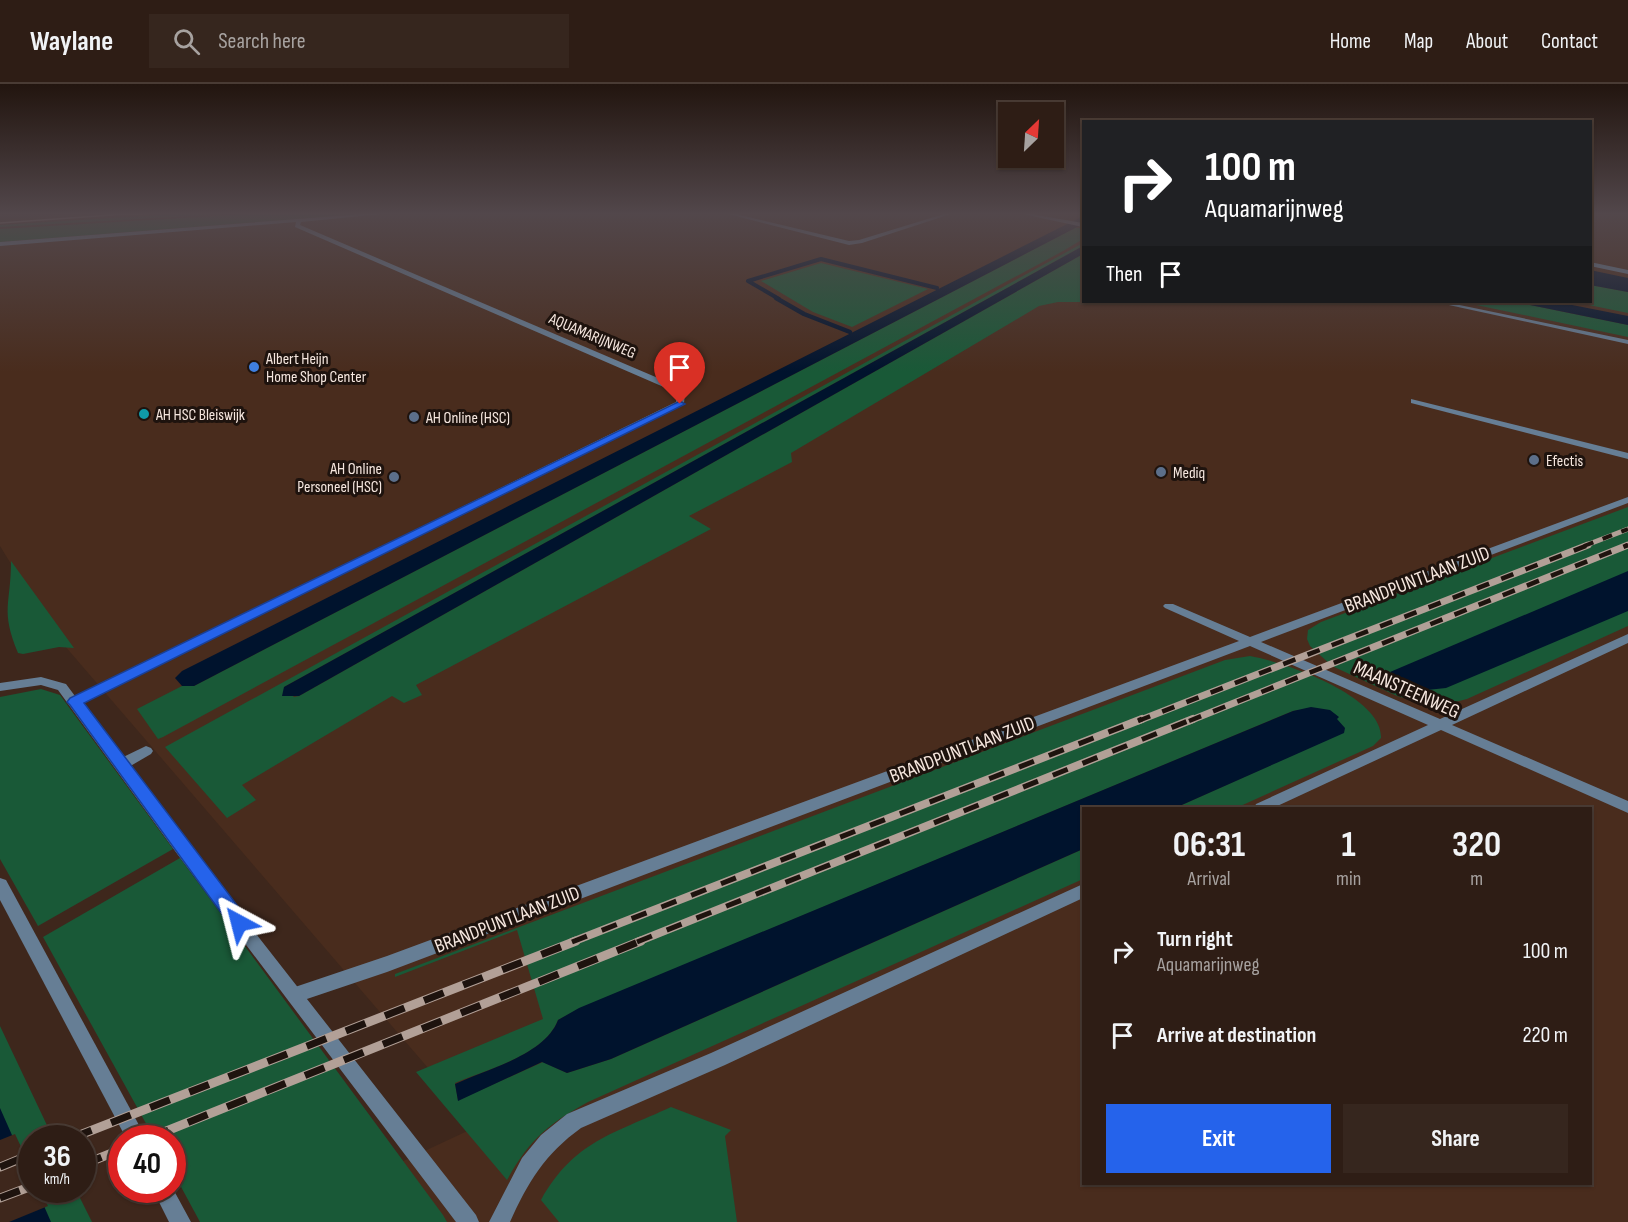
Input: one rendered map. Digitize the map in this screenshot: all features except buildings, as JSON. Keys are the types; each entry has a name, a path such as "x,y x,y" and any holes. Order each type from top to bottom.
{"street":[{"name":"AQUAMARIJNWEG","path":"75,702 680,404 681,393 669,386 390,266"},
{"path":"1600,266 1628,272"},
{"path":"1443,303 1628,342"},
{"path":"1414,400 1628,456"},
{"name":"BRANDPUNTLAAN ZUID","path":"295,995 387,964 1628,500"},
{"name":"MAANSTEENWEG","path":"1169,606 1628,807"},
{"path":"1263,807 1628,638"},
{"path":"0,686 20,682 52,682 62,687 122,764 183,851 469,1222"},
{"path":"122,764 146,751"},
{"path":"0,885 129,1125"},
{"path":"500,1222 526,1165 554,1134 574,1121 718,1059 1082,891"},
{"path":"170,1203 179,1221"}],"shaded area":[{"path":"0,266 1082,266 1082,303 1592,303 1592,266 1628,266 1628,1222 273,1222 478,1126 52,631 0,546"}],"green space":[{"path":"811,266 834,266 928,289 852,327 813,312 761,281"},
{"path":"1002,266 1035,266 158,739 137,709 182,686 194,686"},
{"path":"1041,266 1047,266 284,687 294,697 299,696 1062,266 1082,266 1082,302 1058,302 1039,306 791,453 792,462 689,516 711,529 416,685 422,695 404,703 392,696 242,785 256,800 227,818 165,747"},
{"path":"1592,285 1628,292 1628,313 1579,303 1592,303"},
{"path":"1467,303 1520,303 1628,325 1628,337"},
{"path":"1628,507 1628,626 1467,699 1436,707 1397,696 1332,666 1310,646 1307,639 1308,630 1321,622"},
{"path":"11,561 74,648 59,647 18,653 8,616"},
{"path":"1250,656 1285,665 1329,684 1366,708 1377,723 1381,738 1373,746 1238,807 1177,807 1344,732 1323,711 1311,709 1293,711 579,1009 558,1020 541,1043 528,1052 455,1083 458,1100 543,1062 567,1073 611,1059 1082,849 1082,879 574,1110 541,1134 523,1154 507,1180 416,1072 543,1019 517,930 395,977 395,974 1225,660"},
{"path":"41,689 60,695 173,849 38,926 0,859 0,697"},
{"path":"180,858 447,1222 200,1222 186,1196 186,1125 147,1125 43,937"},
{"path":"0,1026 47,1125 18,1125 18,1203 82,1203 92,1222 0,1222"},
{"path":"671,1107 731,1130 725,1136 737,1222 559,1222 541,1200 567,1164 581,1152 613,1133"}],"water":[{"path":"984,266 1002,266 194,686 182,686 175,678 182,671"},
{"path":"1047,266 1062,266 299,696 282,696 284,687"},
{"path":"1592,270 1628,278 1628,292 1592,285"},
{"path":"1520,303 1562,303 1628,316 1628,325"},
{"path":"1628,571 1628,611 1446,688 1427,690 1408,688 1390,672"},
{"path":"1311,707 1330,710 1339,717 1337,719 1345,728 1344,733 1177,807 1082,807 1082,849 611,1059 567,1073 542,1062 458,1101 455,1084 528,1052 541,1043 558,1020 579,1008 1293,711"},
{"path":"0,1108 18,1149 18,1203 43,1203 51,1222 0,1222"}],"pier":[{"path":"15,1134 18,1140 18,1203 46,1203 48,1206 9,1222 0,1222 0,1140"}],"waterway":[{"path":"779,299 748,281 797,266"},
{"path":"849,266 937,288"},
{"path":"776,298 804,314 850,332"}],"railway":[{"path":"1584,546 1628,529"},
{"path":"1138,721 1588,545"},
{"path":"1189,721 1628,545 1625,546"},
{"path":"572,942 1142,719"},
{"path":"637,942 1193,719"},
{"path":"96,1129 576,941"},
{"path":"181,1125 641,941"},
{"path":"96,1159 108,1155"},
{"path":"0,1167 18,1160"},
{"path":"0,1198 18,1191"}],"place":[{"name":"Albert Heijn Home Shop Center","path":"254,367"},
{"name":"AH HSC Bleiswijk","path":"144,414"},
{"name":"AH Online (HSC)","path":"414,417"},
{"name":"Efectis","path":"1534,460"},
{"name":"Mediq","path":"1161,472"},
{"name":"AH Online Personeel (HSC)","path":"394,477"}],"route":[{"path":"239,923 183,851 75,702 680,404"}]}
